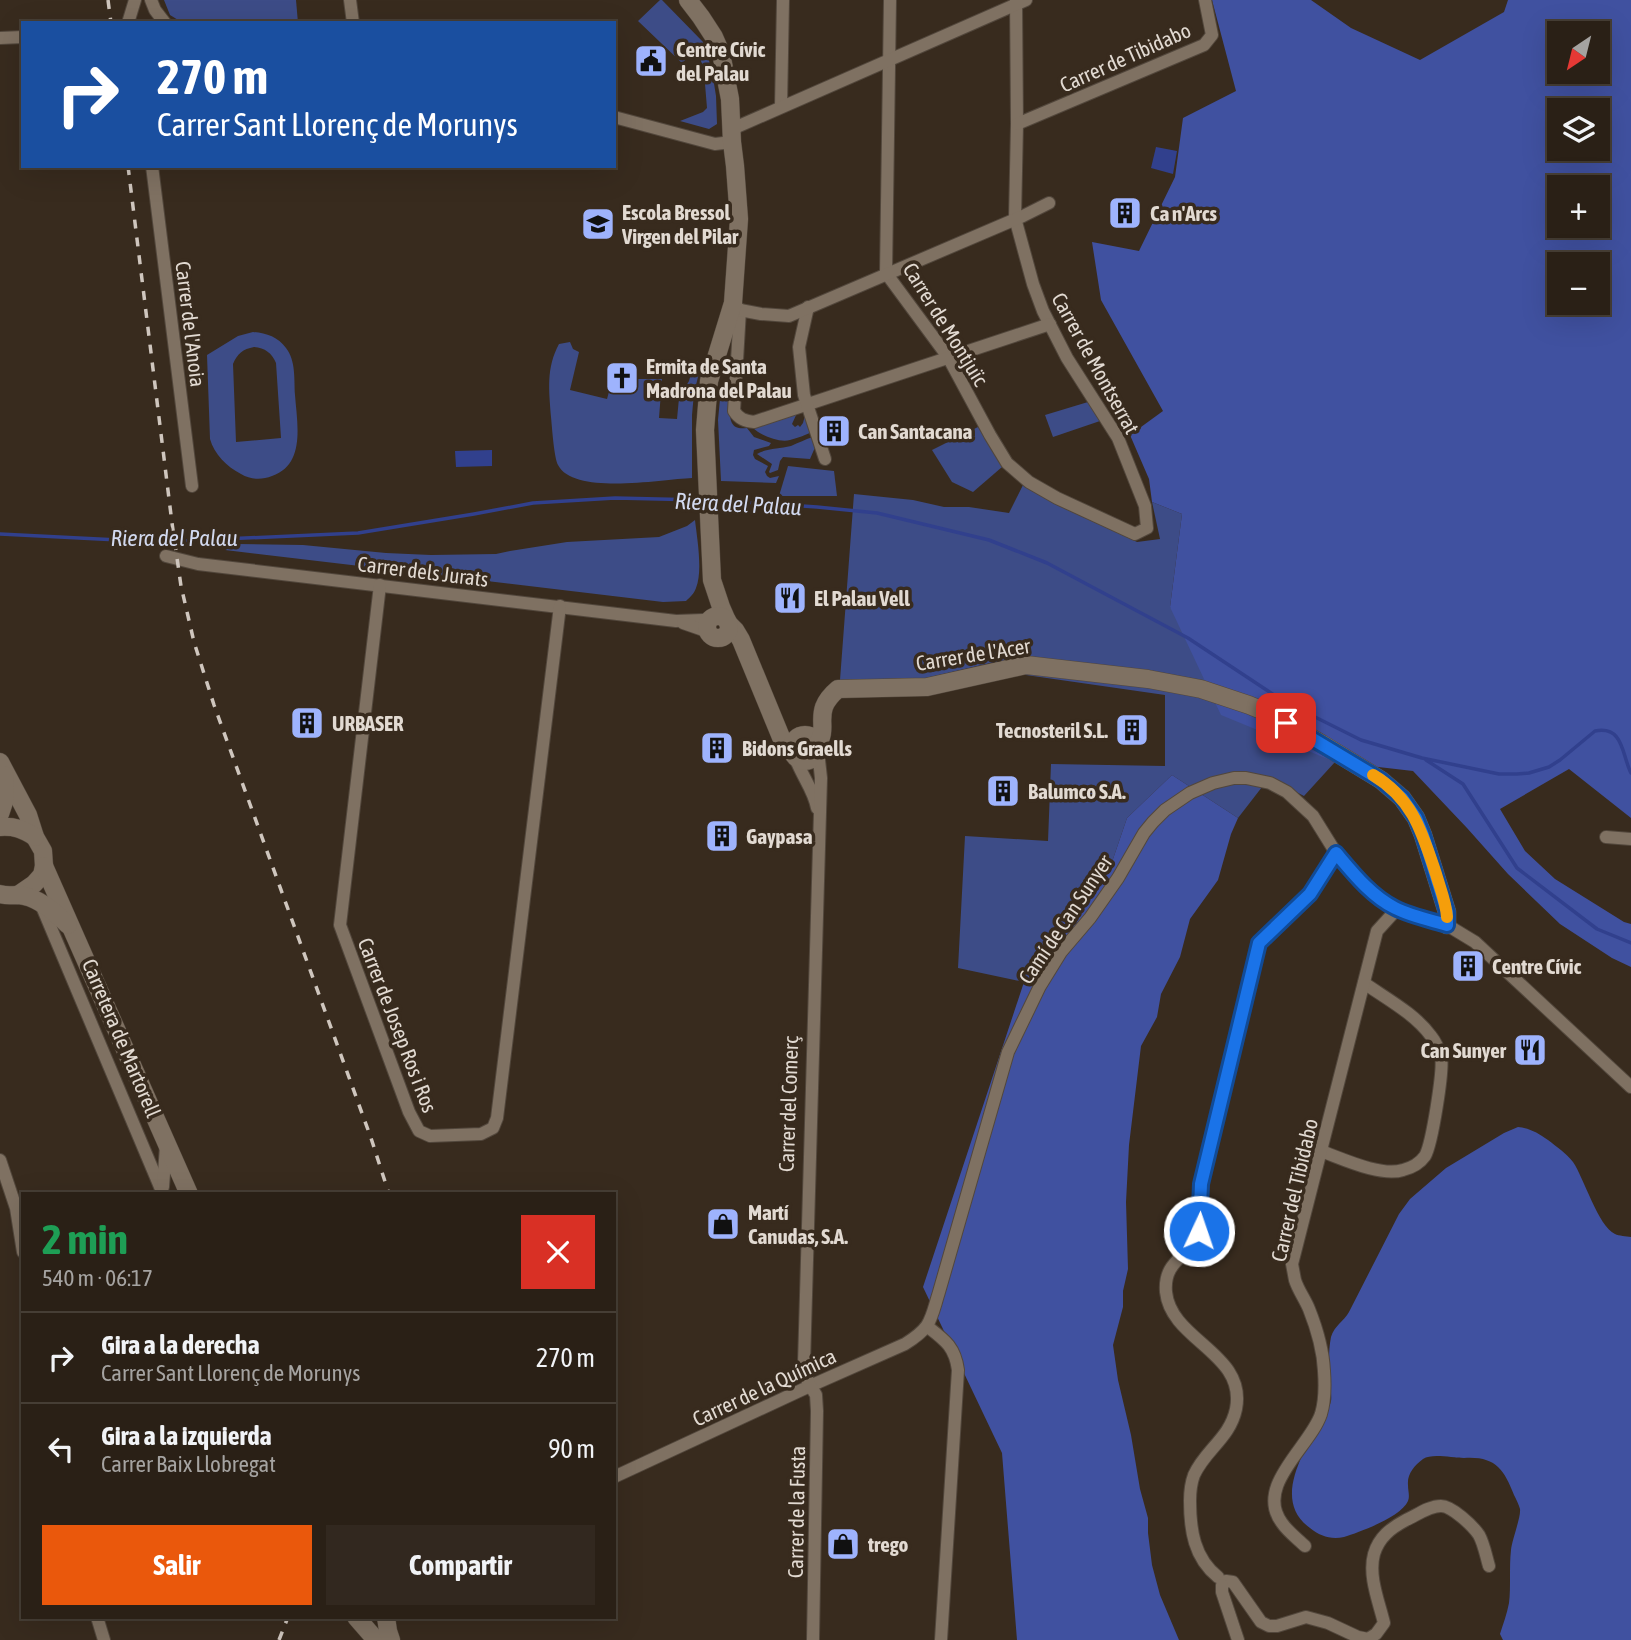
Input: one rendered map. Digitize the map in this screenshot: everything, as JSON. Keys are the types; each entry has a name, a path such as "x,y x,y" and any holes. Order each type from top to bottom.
{"street":[{"path":"129,21 135,0"},
{"path":"151,0 163,21"},
{"path":"350,0 353,21"},
{"path":"688,0 714,37 721,53 730,99 739,219 734,411 737,415 746,421 754,422 1049,324"},
{"path":"781,107 783,0"},
{"name":"Carrer de Montjuïc","path":"890,0 886,273 948,358 1007,463 1029,482 1121,529 1135,534 1142,531"},
{"name":"Carrer de Tibidabo","path":"1017,124 1204,45 1212,35 1205,0"},
{"path":"616,118 715,144 781,107 1020,1"},
{"name":"Carrer de Montserrat","path":"1020,1 1015,218 1032,284 1049,324 1118,439 1145,506 1147,528 1142,531"},
{"path":"0,38 21,37"},
{"name":"Carrer de l'Anoia","path":"152,168 192,486"},
{"path":"736,306 761,314 789,316 1049,203"},
{"path":"710,624 712,580 705,430 709,381 736,306"},
{"path":"808,307 799,347 804,395 825,458"},
{"name":"Carrer dels Jurats","path":"166,556 198,564 710,624"},
{"path":"710,624 721,607 712,580"},
{"name":"Carrer de Josep Ros i Ros","path":"380,585 340,925 409,1112 419,1131 430,1136 481,1134 493,1128 497,1118 560,606"},
{"name":"Carrer dels Jurats","path":"676,621 710,624"},
{"path":"710,624 735,630 777,725 804,747"},
{"name":"Carrer de l'Acer","path":"822,717 828,698 838,689 940,685 1026,665 1149,678 1201,689 1266,712 1381,780 1402,798 1416,818 1423,835 1447,912 1447,925"},
{"name":"Carrer del Comerç","path":"804,747 821,739 822,717"},
{"name":"Carrer del Comerç","path":"804,747 819,760 821,778 804,1364 810,1386"},
{"name":"Carrer del Comerç","path":"804,747 802,776 815,798 820,822"},
{"name":"Carretera de Martorell","path":"0,814 5,799 2,767"},
{"name":"Carretera de Martorell","path":"2,767 28,815 34,837 43,850 44,866 42,875 34,884 9,895"},
{"name":"Camí de Can Sunyer","path":"928,1327 1008,1052 1040,986 1061,952 1090,918 1153,822 1190,793 1213,783 1246,778 1270,783 1287,792 1313,816 1336,853"},
{"path":"0,827 22,829 34,837"},
{"path":"1606,837 1631,839"},
{"path":"1489,1566 1479,1535 1463,1518 1446,1506 1428,1509 1394,1526 1378,1543 1373,1556 1375,1587 1384,1623 1376,1634 1368,1639 1306,1617 1277,1626 1261,1622 1233,1582 1222,1581 1205,1564 1191,1532 1190,1493 1193,1476 1228,1431 1236,1408 1236,1388 1222,1361 1179,1322 1166,1295 1166,1283 1168,1270 1193,1244 1199,1231 1201,1184 1259,943 1310,894 1336,853 1360,881 1384,902 1397,909 1447,925 1475,942 1630,1085"},
{"name":"Carretera de Martorell","path":"44,866 188,1192"},
{"name":"Carretera de Martorell","path":"9,895 40,902 60,916 73,930"},
{"name":"Carretera de Martorell","path":"40,902 162,1192"},
{"name":"Carrer del Tibidabo","path":"1305,1546 1281,1522 1275,1496 1276,1487 1285,1470 1314,1428 1321,1413 1324,1393 1319,1334 1295,1280 1292,1264 1377,931 1397,909"},
{"path":"1321,1151 1385,1173 1403,1171 1418,1163 1430,1145 1441,1057 1432,1037 1410,1016 1364,983"},
{"name":"Carretera de Martorell","path":"162,1192 167,1143"},
{"path":"0,1160 21,1230"},
{"path":"928,1327 950,1346 958,1370 941,1640"},
{"name":"Carrer de la Química","path":"616,1476 905,1344 928,1327"},
{"name":"Carrer de la Fusta","path":"810,1386 816,1395 817,1411 813,1640"},
{"path":"1222,1581 1222,1592 1238,1640"},
{"path":"98,1619 104,1640"},
{"path":"358,1619 376,1640"},
{"path":"386,1619 391,1640"}],"shaded area":[{"path":"164,0 296,0 298,21 180,21 170,15"},
{"path":"660,0 703,42 711,67 703,68 696,50 682,63 638,21"},
{"path":"1212,0 1311,0 1351,28 1420,60 1504,12 1508,0 1631,0 1631,818 1569,769 1500,809 1525,851 1555,879 1631,924 1631,967 1612,958 1560,924 1508,874 1413,771 1335,762 1221,715 1170,607 1182,514 1152,502 1149,479 1130,435 1163,411 1101,300 1092,242 1139,251 1175,177 1183,118 1236,91"},
{"path":"712,71 717,124 709,129 680,121 707,108 704,72"},
{"path":"1156,147 1177,151 1173,174 1151,168"},
{"path":"253,332 271,336 286,348 293,364 298,430 295,452 283,470 264,478 249,477 231,468 218,455 210,439 207,355 238,336","holes":["254,347 265,350 276,363 281,438 236,442 233,364 239,355"]},
{"path":"570,342 573,349 579,352 570,390 607,399 610,388 637,391 638,379 662,379 659,418 677,419 679,398 689,381 694,362 697,361 701,365 692,415 692,478 600,483 567,474 558,465 551,417 550,371 559,344"},
{"path":"720,399 730,400 731,420 736,427 747,428 754,437 771,443 754,450 753,455 768,466 765,472 767,476 779,476 776,483 721,481 718,420"},
{"path":"1088,402 1100,421 1053,437 1045,415"},
{"path":"806,411 812,432 796,438 786,441 775,439 753,428 797,413 792,424 800,427"},
{"path":"978,427 1002,467 973,492 952,482 932,450"},
{"path":"813,437 816,445 810,459 783,457 778,470 770,473 772,464 757,454 791,446"},
{"path":"492,450 492,466 456,467 455,451"},
{"path":"788,466 834,471 837,496 779,496"},
{"path":"1023,485 1137,542 1160,539 1152,502 1182,514 1170,607 1335,762 1304,796 1269,778 1238,818 1172,775 1127,818 1113,859 1086,887 1024,982 958,968 965,836 1048,841 1051,764 1165,766 1165,695 1019,674 999,661 926,678 840,680 854,494 1009,513"},
{"path":"695,520 699,573 695,590 686,601 663,602 225,550 237,544 303,545 431,555 496,554 567,542 659,537"},
{"path":"1172,775 1238,818 1218,880 1190,919 1180,957 1161,994 1157,1017 1141,1046 1129,1145 1126,1202 1128,1269 1123,1307 1113,1345 1148,1518 1152,1565 1160,1595 1179,1640 1017,1640 1002,1453 923,1287 1024,982 1086,887 1113,859 1127,818"},
{"path":"1518,1127 1537,1133 1567,1156 1577,1169 1603,1222 1617,1235 1631,1237 1631,1640 1503,1640 1500,1634 1509,1603 1511,1550 1520,1509 1502,1471 1491,1462 1442,1456 1423,1459 1410,1474 1409,1499 1404,1507 1379,1523 1344,1537 1330,1538 1314,1531 1299,1517 1293,1504 1292,1490 1300,1460 1331,1401 1331,1337 1349,1312 1399,1214 1410,1199 1446,1168"}],"waterway":[{"name":"Riera del Palau","path":"0,534 158,542 358,533 533,503 615,498 702,500"},
{"name":"Riera del Palau","path":"713,500 877,513 989,540 1047,563 1188,638 1283,701 1361,740 1422,758 1499,774 1517,774 1549,767 1595,731 1605,730 1617,737 1631,773"},
{"path":"1426,760 1463,784 1517,868 1597,929 1631,943"}],"railway":[{"path":"108,0 111,21"},
{"path":"128,168 172,523 181,586 194,642 214,705 388,1192"},
{"path":"279,1640 287,1619"}],"slow traffic":[{"path":"1373,775 1402,798 1416,818 1440,887 1447,917"}],"place":[{"name":"Centre Cívic del Palau","path":"651,61"},
{"name":"Ca n'Arcs","path":"1125,213"},
{"name":"Escola Bressol Virgen del Pilar","path":"598,224"},
{"name":"Ermita de Santa Madrona del Palau","path":"622,378"},
{"name":"Can Santacana","path":"834,431"},
{"name":"El Palau Vell","path":"790,598"},
{"name":"URBASER","path":"307,723"},
{"name":"Tecnosteril S.L.","path":"1132,730"},
{"name":"Bidons Graells","path":"717,748"},
{"name":"Balumco S.A.","path":"1003,791"},
{"name":"Gaypasa","path":"722,836"},
{"name":"Centre Cívic","path":"1468,966"},
{"name":"Can Sunyer","path":"1530,1050"},
{"name":"Martí Canudas, S.A.","path":"723,1224"},
{"name":"trego","path":"843,1544"}],"route":[{"path":"1199,1231 1201,1184 1259,943 1310,894 1336,853 1360,881 1384,902 1397,909 1447,925 1447,912 1423,835 1416,818 1402,798 1381,780 1286,723"}]}
